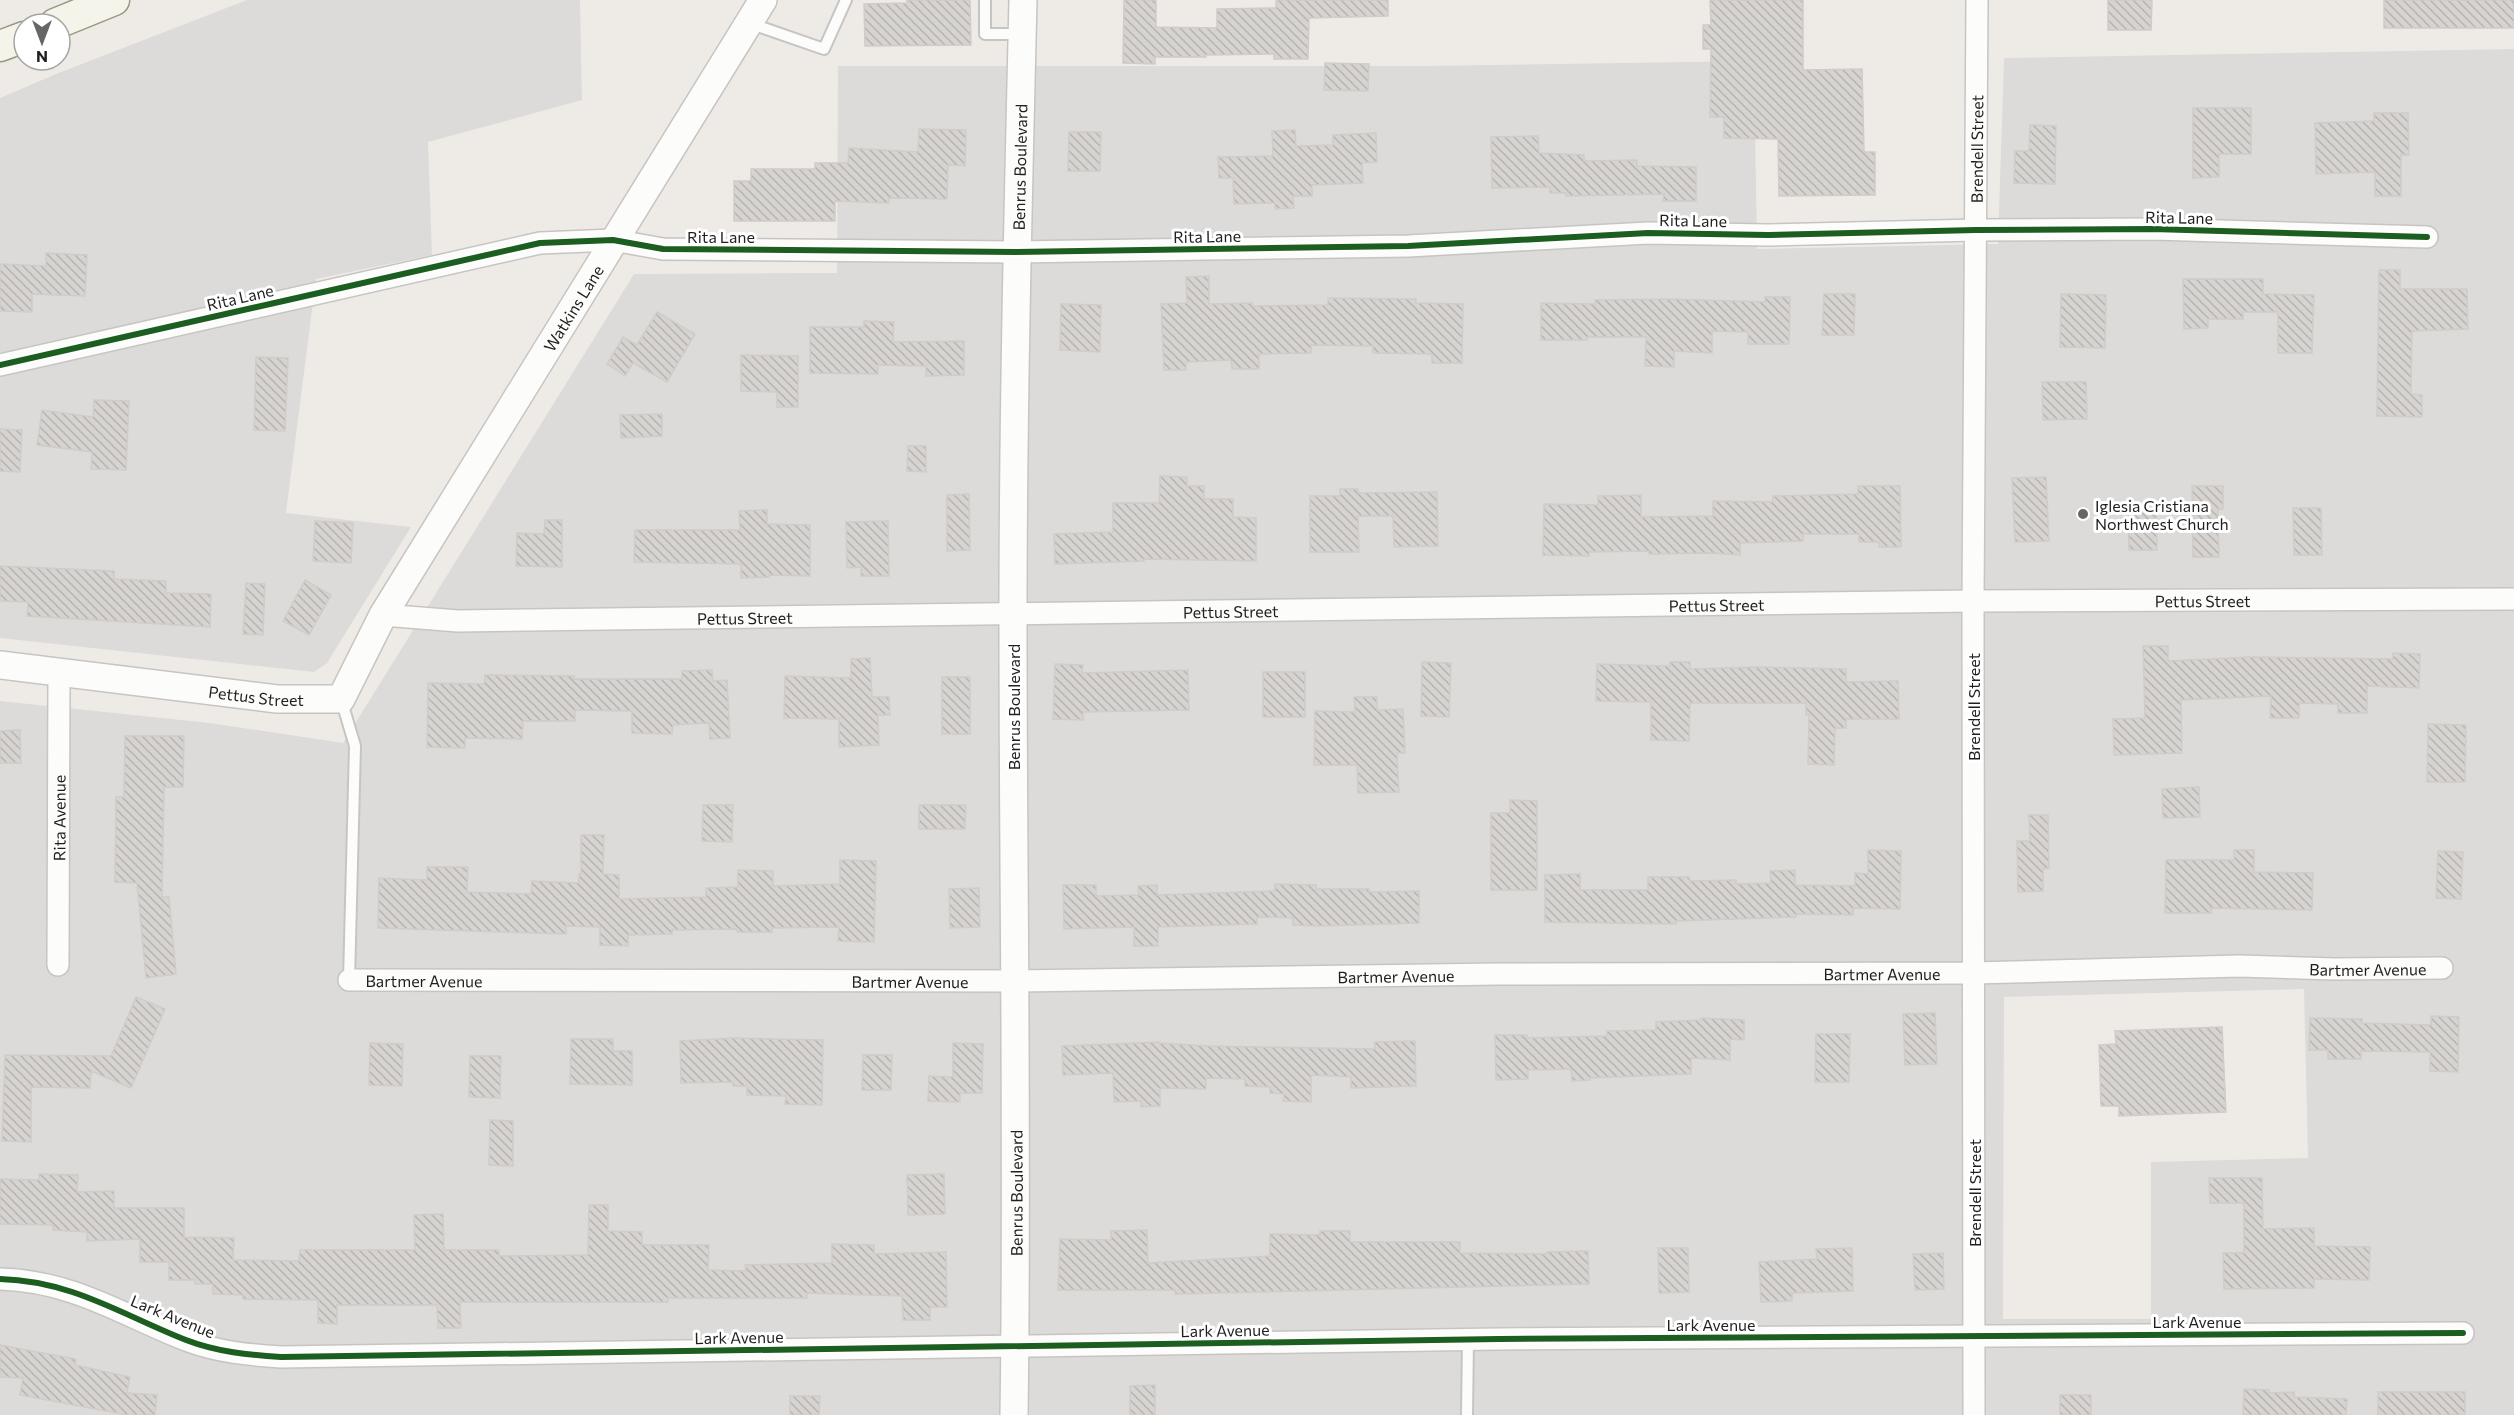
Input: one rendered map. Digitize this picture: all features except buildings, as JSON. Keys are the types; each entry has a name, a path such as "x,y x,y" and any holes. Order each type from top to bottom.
{"main road":[{"path":"72,17 114,0"}],"street":[{"name":"Watkins Lane","path":"383,615 763,0"},
{"name":"Benrus Boulevard","path":"1014,1415 1017,981 1013,615 1016,252 1023,0"},
{"name":"Brendell Street","path":"1974,1415 1973,601 1977,0"},
{"name":"Rita Lane","path":"0,365 540,243 613,240 663,249 1016,252 1408,246 1648,233 1767,235 2153,229 2427,237"},
{"name":"Pettus Street","path":"383,615 458,621 1973,601 2514,599"},
{"path":"341,699 383,615"},
{"name":"Pettus Street","path":"0,665 277,699 341,699"},
{"name":"Rita Avenue","path":"57,965 58,671"},
{"name":"Bartmer Avenue","path":"349,980 1017,981 1498,974 1973,973 2239,966 2335,969 2442,968"},
{"name":"Lark Avenue","path":"0,1280 42,1284 106,1302 187,1340 218,1349 281,1357 1468,1340 2463,1333"}],"lane":[{"path":"749,23 824,49 846,0"},
{"path":"985,0 985,34 1022,34"},
{"path":"341,699 355,746 349,980"},
{"path":"1467,1415 1468,1340"}],"shaded area":[{"path":"247,0 580,0 582,100 428,142 432,255 316,279 286,513 411,527 327,663 314,672 0,638 0,98 61,72 72,72 72,68"},
{"path":"2514,49 2514,1415 0,1415 0,701 210,723 343,743 634,274 837,273 838,66 1420,66 1754,61 1757,249 1998,244 2004,58","holes":["2304,989 2308,1158 2151,1162 2151,1319 2003,1319 2004,997"]}],"cycle path":[{"path":"0,365 540,243 613,240 663,249 1016,252 1408,246 1648,233 1768,235 2153,229 2427,237"},
{"path":"0,1279 26,1281 74,1293 186,1340 209,1347 245,1354 281,1357 1499,1339 2463,1333"}],"place":[{"name":"Iglesia Cristiana Northwest Church","path":"2083,514"}]}
